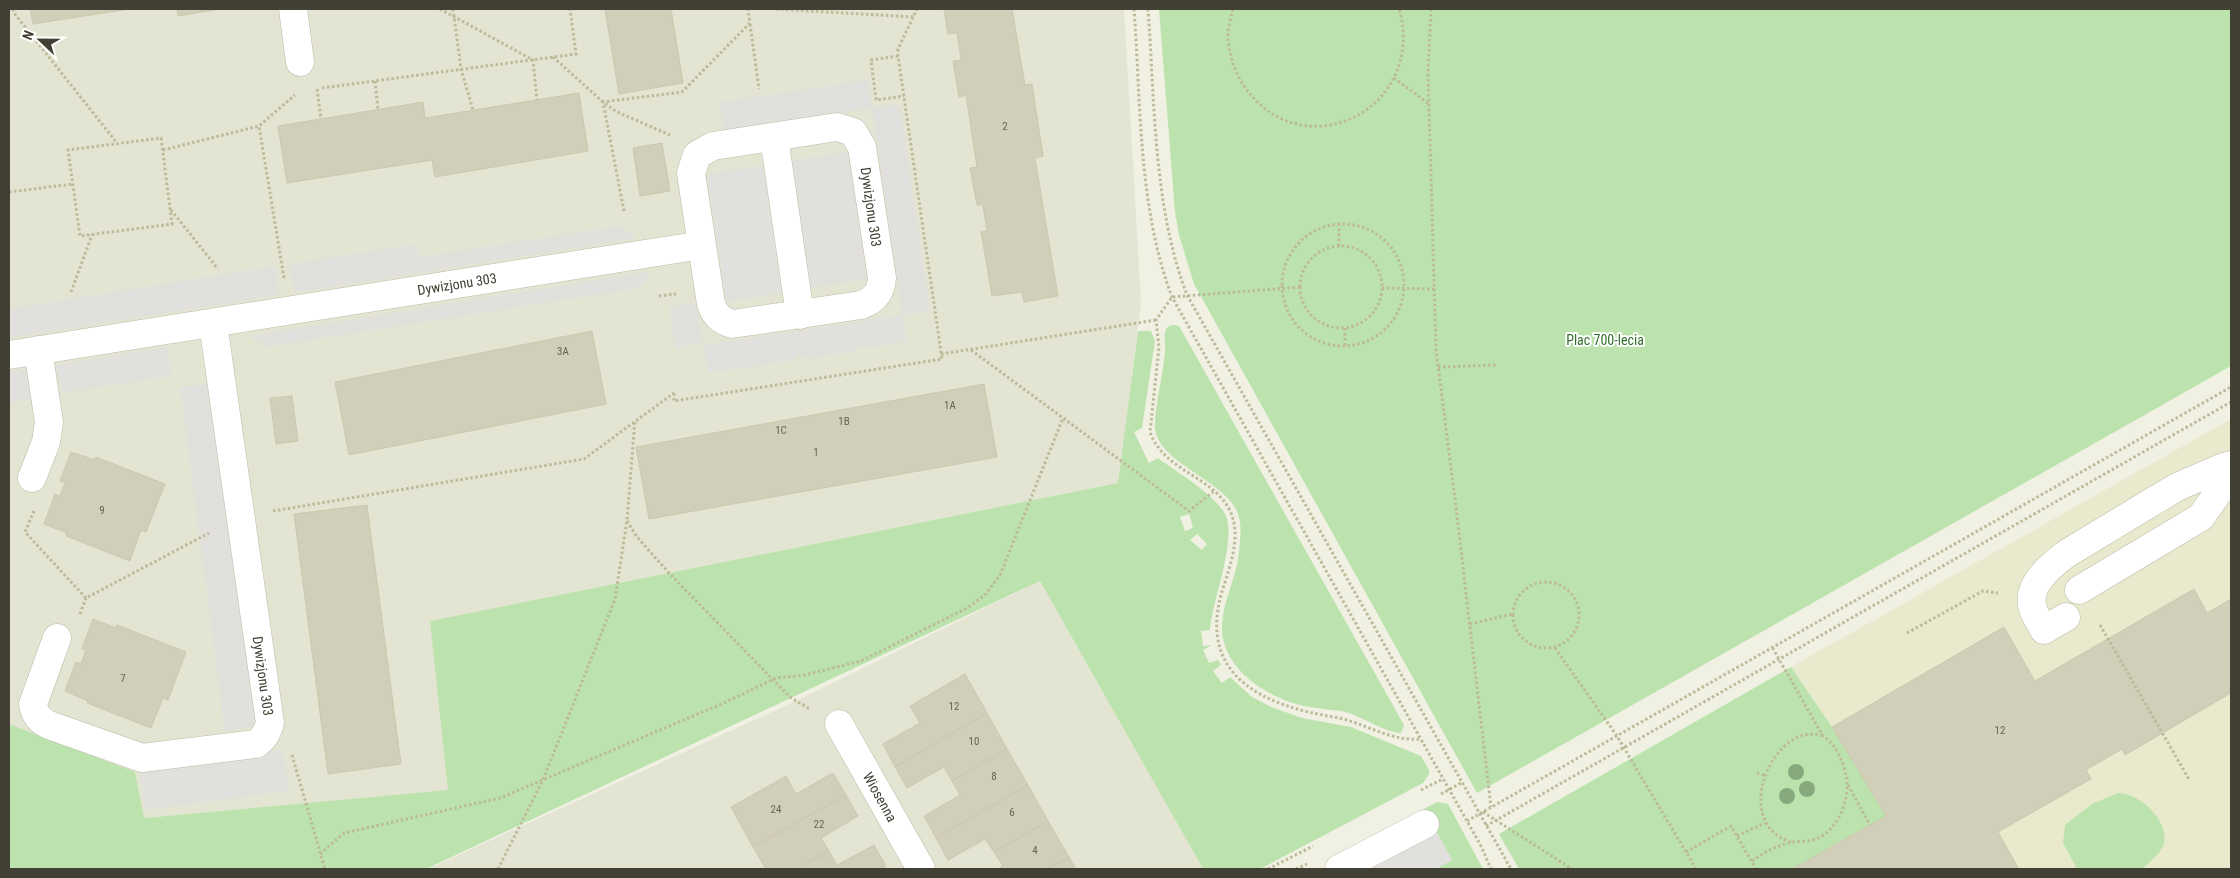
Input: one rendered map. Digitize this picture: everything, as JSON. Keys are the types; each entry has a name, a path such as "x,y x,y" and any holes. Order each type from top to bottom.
{"street":[{"path":"293,9 300,62"},
{"name":"Dywizjonu 303","path":"836,128 853,132 859,139 882,278 881,288 870,302 732,324 722,321 715,314 711,304 691,173 697,155 713,146 774,137 836,128"},
{"path":"774,137 800,314"},
{"name":"Dywizjonu 303","path":"9,355 702,245"},
{"name":"Dywizjonu 303","path":"57,638 33,704 40,720 49,725 142,758 256,744 263,738 270,723 213,323"},
{"path":"32,478 46,442 48,422 38,350"},
{"path":"2066,617 2044,630 2032,607 2031,599 2036,584 2043,575 2066,554 2177,486 2226,467"},
{"path":"2079,590 2201,517 2217,494 2226,467"},
{"name":"Wiosenna","path":"839,724 921,869"},
{"path":"1339,869 1425,824"}],"path":[{"path":"13,9 14,13 117,143"},
{"path":"440,9 533,60"},
{"path":"453,9 461,70 473,110"},
{"path":"308,90 576,54 570,9"},
{"path":"748,9 759,89"},
{"path":"776,9 914,17"},
{"path":"32,478 45,483 25,532 86,598 240,517 584,459 635,419 674,393 674,401 942,358 898,56 898,49 917,9"},
{"path":"1134,9 1149,209 1158,258 1172,297 1467,820 1492,869"},
{"path":"1148,9 1162,198 1170,242 1187,295 1511,869"},
{"path":"1233,9 1228,33 1231,63 1245,90 1266,110 1293,123 1323,126 1352,118 1377,102 1394,78 1404,49 1404,23 1399,9"},
{"path":"1431,9 1429,104 1438,367 1491,807"},
{"path":"603,102 682,92 750,23"},
{"path":"898,56 871,60 876,100 904,96"},
{"path":"553,57 603,102 617,112 666,132 697,155"},
{"path":"533,60 537,100"},
{"path":"1394,78 1429,104"},
{"path":"375,81 378,109"},
{"path":"317,89 321,118"},
{"path":"163,150 259,126 299,91"},
{"path":"603,102 624,211"},
{"path":"259,126 290,310"},
{"path":"161,138 172,224 80,236 68,150 117,143 161,138"},
{"path":"9,192 73,184"},
{"path":"171,210 218,268"},
{"path":"1339,223 1339,246"},
{"path":"1339,223 1360,226 1378,234 1393,249 1399,261 1404,288 1400,308 1390,324 1375,338 1357,345 1336,346 1317,341 1301,330 1289,314 1282,289 1282,275 1289,255 1302,239 1319,228 1339,223"},
{"path":"71,292 92,235"},
{"path":"1339,246 1353,248 1365,253 1378,269 1382,288 1380,300 1367,320 1345,328 1331,327 1309,313 1302,301 1300,288 1302,275 1316,255 1327,248 1339,246"},
{"path":"1300,288 1172,297 1156,320 1159,347 1150,432 1153,441 1164,456 1213,492 1229,508 1234,524 1233,550 1218,607 1216,633 1221,654 1234,673 1266,697 1295,709 1344,719 1397,739 1421,739"},
{"path":"1382,288 1434,288"},
{"path":"941,354 1156,320"},
{"path":"1345,328 1345,346"},
{"path":"971,350 1188,511 1213,492"},
{"path":"1438,367 1496,364"},
{"path":"1467,820 2231,388"},
{"path":"1486,826 2231,402"},
{"path":"320,854 344,833 500,798 726,702 773,680 861,661 967,608 986,594 1000,575 1063,418"},
{"path":"498,869 544,780 614,599 627,520 635,419"},
{"path":"627,520 637,537 669,574 773,680 796,701 839,724"},
{"path":"1907,633 1983,591 1996,594 2043,575"},
{"path":"1538,582 1549,582 1560,585 1570,592 1576,602 1578,624 1570,639 1555,648 1539,648 1525,642 1515,629 1512,614 1520,594 1528,587 1538,582"},
{"path":"2079,590 2190,782"},
{"path":"1470,624 1512,614"},
{"path":"1555,648 1624,747 1696,869"},
{"path":"1772,648 1823,736"},
{"path":"1791,842 1773,834 1765,823 1762,815 1761,796 1766,776 1779,751 1792,740 1809,733 1829,739 1844,767 1848,785 1870,825"},
{"path":"1757,773 1766,776"},
{"path":"1752,861 1772,847 1791,842 1812,840 1829,830 1844,810 1848,785"},
{"path":"1481,813 1496,820 1572,869"},
{"path":"1737,836 1765,823"},
{"path":"1686,852 1731,826 1756,869"}],"shaded area":[{"path":"9,9 1124,9 1141,302 1119,483 431,621 449,790 143,818 135,772 9,724"},
{"path":"868,80 872,108 724,130 720,102"},
{"path":"900,104 930,311 902,315 872,108"},
{"path":"849,152 867,279 810,288 792,160"},
{"path":"763,166 782,293 726,302 707,174"},
{"path":"620,226 637,238 294,293 289,264 416,244 419,257"},
{"path":"275,266 279,295 9,338 9,309"},
{"path":"651,271 640,288 266,347 250,336"},
{"path":"696,303 703,343 675,348 669,307"},
{"path":"902,315 907,343 898,342 872,349 868,346 855,348 855,352 809,358 805,356 796,357 795,360 708,373 703,345"},
{"path":"167,347 172,376 61,393 56,365"},
{"path":"28,370 32,399 9,402 9,372"},
{"path":"207,384 259,724 225,732 180,387"},
{"path":"2231,419 2231,869 1792,869 1886,816 1832,727 1791,667"},
{"path":"1040,581 1203,869 428,869 796,701"},
{"path":"283,750 289,791 145,810 140,770"},
{"path":"1437,833 1452,860 1435,869 1371,869"}],"green space":[{"name":"Plac 700-lecia","path":"1159,9 2231,9 2231,366 1477,793 1194,284 1179,235 1175,212"},
{"path":"1175,325 1179,326 1404,725 1401,733 1387,730 1349,713 1296,704 1269,693 1245,675 1235,664 1228,652 1223,639 1222,624 1239,553 1240,519 1228,498 1166,450 1158,439 1155,427 1156,408 1163,371 1165,334 1167,328"},
{"path":"1138,331 1151,331 1155,341 1142,428 1134,432 1149,463 1158,458 1193,483 1218,504 1224,512 1228,523 1227,552 1210,630 1201,631 1203,646 1212,645 1203,650 1209,663 1218,660 1221,665 1213,671 1222,683 1230,677 1252,697 1271,707 1302,718 1351,727 1421,756 1429,770 1429,774 1423,783 1260,869 1203,869 1040,581 426,869 9,869 9,724 135,772 144,818 448,790 430,621 1118,483","holes":["1189,514 1193,528 1185,531 1180,517","1197,534 1207,544 1202,550 1190,540"]},
{"path":"1791,667 1832,727 1886,816 1792,869 1519,869 1499,834"},
{"path":"2118,793 2136,798 2159,819 2165,837 2163,846 2142,869 2077,869 2063,843 2065,825 2092,804"},
{"path":"1437,802 1448,804 1483,869 1435,869 1452,860 1424,809"}],"building":[{"path":"30,9 129,9 33,24"},
{"path":"177,9 220,9 178,16"},
{"path":"605,9 671,9 683,83 619,94"},
{"path":"944,9 1012,9 1025,85 1032,84 1043,156 1035,158 1058,296 1024,302 1022,292 992,296 981,232 987,231 983,205 977,205 970,168 977,167 966,95 959,97 953,61 961,60 957,33 948,34"},
{"path":"579,93 588,151 435,177 432,160 287,183 278,126 423,102 425,118"},
{"path":"662,143 670,191 640,196 633,148"},
{"path":"592,331 606,404 349,455 335,382"},
{"path":"984,384 997,457 649,519 636,447"},
{"path":"292,396 298,441 276,444 270,398"},
{"path":"71,452 95,460 96,457 165,484 146,532 141,530 130,561 66,536 67,533 44,524 55,494 60,496 65,483 60,481"},
{"path":"367,505 401,764 328,774 294,514"},
{"path":"2194,589 2207,613 2231,599 2231,693 2125,755 2122,749 2086,770 2091,779 1998,832 2019,869 1792,869 1886,816 1832,727 2004,627 2035,681"},
{"path":"93,619 116,628 117,625 186,652 168,700 163,698 151,728 87,703 88,701 65,691 76,662 81,664 86,650 82,649"},
{"path":"965,674 987,713 895,767 883,744 920,723 910,706"},
{"path":"987,713 1007,749 952,781 944,767 907,788 895,767"},
{"path":"1007,749 1028,785 936,838 924,816 960,795 952,781"},
{"path":"833,773 846,795 753,847 731,807 786,776 796,794"},
{"path":"1028,785 1048,821 994,852 985,839 948,860 936,838"},
{"path":"846,795 858,816 821,838 829,851 797,869 766,869 753,847"},
{"path":"1048,821 1069,857 1047,869 997,869 1003,866 994,852"},
{"path":"874,845 886,866 881,869 797,869 829,851 837,865"},
{"path":"1069,857 1076,869 1047,869"}]}
